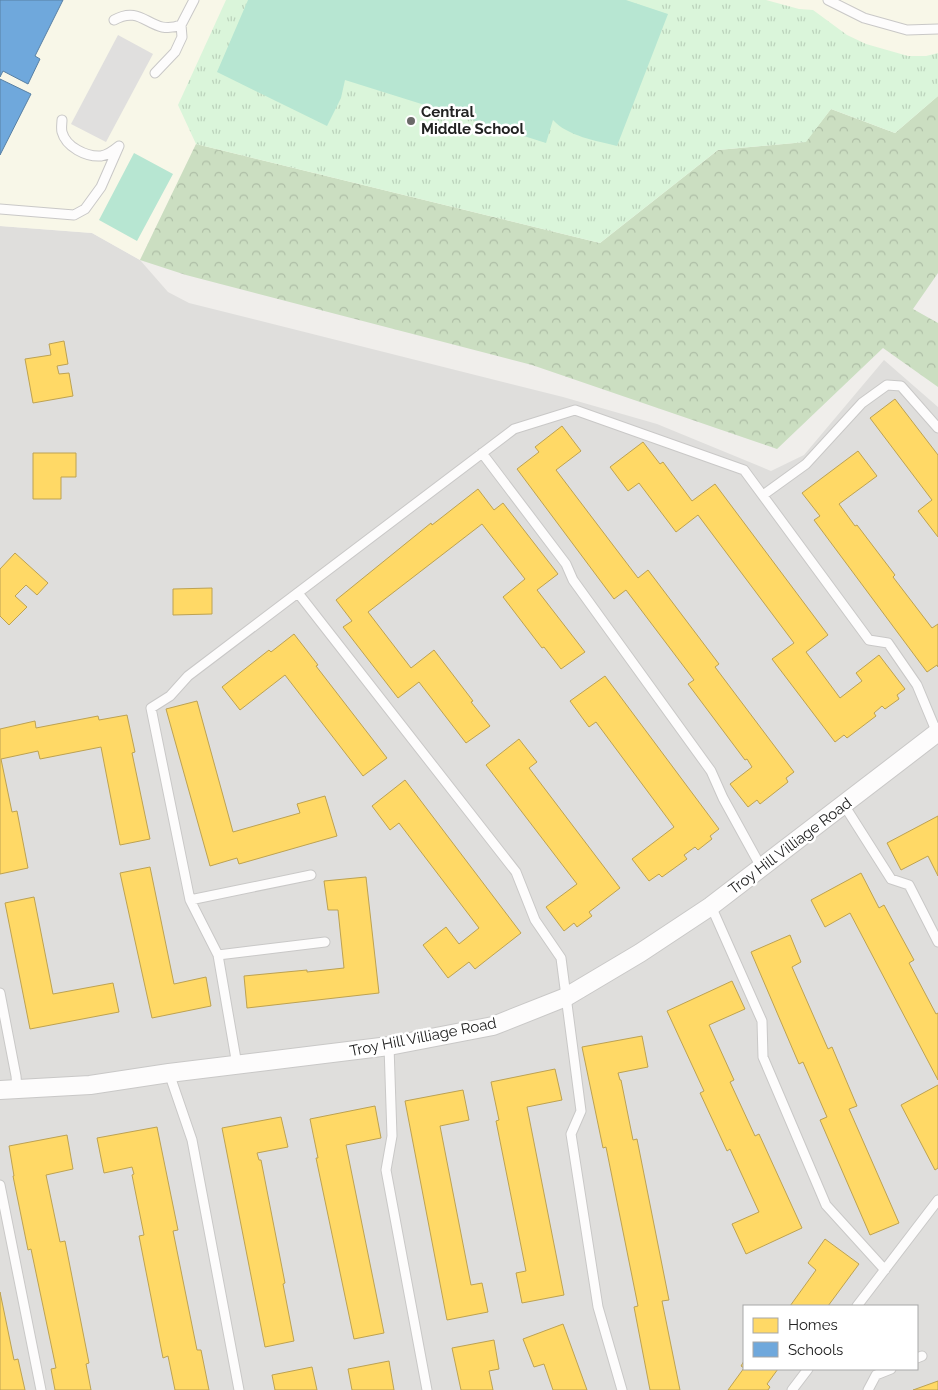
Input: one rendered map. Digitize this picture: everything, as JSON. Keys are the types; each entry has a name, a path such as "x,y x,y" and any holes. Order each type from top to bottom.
{"street":[{"name":"Troy Hill Villiage Road","path":"8,1090 90,1084 389,1046 493,1026 566,997 640,953 711,906 937,732"}],"lane":[{"path":"114,20 122,15 133,14 161,28 171,29 180,25 194,0"},
{"path":"828,0 864,18 908,30 938,29"},
{"path":"156,73 175,52 182,37 180,25"},
{"path":"0,209 74,215 86,209 101,187 119,146 110,153 101,156 75,149 67,142 62,131 62,120"},
{"path":"763,495 806,464 862,404 887,385 901,386 938,428"},
{"path":"237,1064 218,955 190,900 151,708 170,696 188,676 514,429 575,410 744,470 869,640 888,644 917,684 937,732"},
{"path":"482,453 566,564 573,580 711,771 723,798 761,867"},
{"path":"298,593 516,872 535,920 561,958 581,1111 571,1134 598,1307 622,1390"},
{"path":"844,805 891,879 909,885 938,942"},
{"path":"190,900 311,875"},
{"path":"711,906 762,1021 763,1057 826,1205 885,1270"},
{"path":"218,955 326,942"},
{"path":"0,993 16,1076 8,1090"},
{"path":"389,1046 392,1136 386,1170 427,1390"},
{"path":"169,1073 192,1140 239,1390"},
{"path":"0,1185 40,1390"},
{"path":"858,1305 938,1200"},
{"path":"792,1390 807,1370"},
{"path":"868,1390 876,1375 888,1370"}],"shaded area":[{"name":"Central Middle School","path":"0,0 938,0 938,96 895,133 831,109 806,142 718,150 600,243 196,145 140,260 92,233 0,226"},
{"path":"118,35 153,54 106,142 71,124"},
{"path":"0,226 92,233 140,260 168,292 189,303 563,397 657,424 771,471 804,455 884,360 938,407 938,1390 0,1390"}],"green space":[{"name":"Central Middle School","path":"226,0 766,0 799,9 813,10 847,35 866,44 908,56 926,56 938,53 938,96 895,133 831,109 806,142 718,150 600,243 196,144 178,105"},
{"path":"248,0 626,0 668,14 617,146 574,134 559,126 553,120 546,143 345,80 341,98 327,126 217,72"},
{"path":"938,96 938,273 913,309 938,323 938,387 883,348 777,449 532,365 186,275 140,260 196,144 600,243 718,150 805,142 831,109 895,133"},
{"path":"134,153 173,174 137,241 99,220"}],"building: Homes":[{"path":"64,341 68,364 57,366 59,374 69,373 73,396 33,403 25,359 51,355 49,344"},
{"path":"895,399 938,455 938,537 918,511 932,500 870,418"},
{"path":"562,426 581,451 556,470 638,578 648,570 719,664 715,667 794,772 786,778 788,782 760,804 757,800 748,807 730,784 752,767 688,684 694,680 626,590 614,599 517,469 539,452 535,447"},
{"path":"643,442 660,464 663,462 692,501 715,484 828,635 806,652 840,698 862,681 856,673 879,655 905,689 897,695 899,699 885,709 882,706 874,713 876,716 847,738 844,735 835,742 772,659 794,643 698,515 676,532 639,483 628,491 610,467"},
{"path":"858,451 877,476 839,504 895,575 893,577 932,628 938,624 938,667 937,665 927,672 814,520 820,516 802,493"},
{"path":"33,453 76,453 76,477 61,477 61,499 33,499"},
{"path":"478,489 494,510 503,503 558,574 537,590 585,652 561,669 544,647 542,648 503,597 525,579 482,524 368,612 411,668 434,650 473,701 471,702 490,726 466,743 419,682 398,698 343,627 352,621 336,600 431,523 432,525"},
{"path":"15,553 48,583 37,595 26,585 15,596 27,607 9,625 0,616 0,569"},
{"path":"212,588 212,614 173,615 173,589"},
{"path":"294,634 318,665 316,666 387,758 363,776 285,675 240,710 222,687 269,650 271,652"},
{"path":"605,676 719,829 710,836 712,839 698,850 695,847 684,855 687,859 662,877 659,874 649,881 632,859 674,827 596,722 589,727 570,701"},
{"path":"197,701 233,832 300,813 297,804 325,796 337,836 239,864 237,858 210,866 166,709"},
{"path":"127,715 135,752 132,753 150,839 120,845 101,747 40,759 38,751 1,759 12,812 17,811 28,868 0,874 0,729 35,721 36,728 98,716 99,720"},
{"path":"519,739 537,762 529,768 620,888 589,912 592,916 577,927 574,923 564,931 546,907 577,884 486,765"},
{"path":"405,780 521,933 475,969 469,962 448,978 423,945 446,927 459,944 479,928 399,823 390,830 372,806"},
{"path":"938,816 938,876 928,856 901,870 887,843"},
{"path":"150,867 174,984 206,977 211,1006 152,1018 120,873"},
{"path":"861,873 879,908 884,905 914,960 909,963 936,1014 938,1013 938,1080 850,913 825,927 811,900"},
{"path":"366,877 379,993 247,1008 244,976 344,968 338,910 328,910 324,881"},
{"path":"34,897 53,994 113,983 119,1012 30,1029 5,903"},
{"path":"790,935 801,962 792,967 828,1049 832,1047 857,1106 849,1109 899,1223 870,1235 820,1120 827,1117 803,1062 799,1064 751,952"},
{"path":"732,981 745,1009 709,1025 734,1080 730,1082 755,1136 759,1134 802,1228 746,1254 732,1224 759,1212 730,1149 727,1151 700,1093 704,1091 667,1011"},
{"path":"642,1036 648,1067 618,1073 633,1140 637,1139 669,1300 662,1301 680,1390 650,1390 634,1307 638,1306 606,1147 603,1148 582,1047"},
{"path":"555,1069 562,1100 527,1107 564,1295 522,1303 516,1273 526,1271 496,1121 499,1120 491,1082"},
{"path":"938,1085 938,1168 935,1170 901,1105"},
{"path":"463,1090 469,1120 440,1126 471,1285 482,1283 488,1312 447,1320 405,1101"},
{"path":"375,1106 381,1138 346,1145 384,1333 354,1339 316,1158 318,1158 310,1119"},
{"path":"281,1117 288,1147 257,1153 259,1160 261,1160 285,1283 283,1284 294,1341 265,1347 222,1128"},
{"path":"157,1127 178,1230 173,1231 197,1350 201,1350 209,1390 175,1390 168,1356 163,1358 139,1236 144,1235 132,1167 104,1173 97,1138"},
{"path":"67,1135 73,1169 46,1175 60,1242 65,1241 89,1363 86,1364 91,1390 55,1390 51,1369 56,1368 31,1249 28,1250 9,1146"},
{"path":"825,1239 859,1264 829,1305 791,1305 816,1270 808,1263"},
{"path":"0,1292 14,1360 18,1359 25,1390 0,1390"},
{"path":"563,1324 587,1390 553,1390 544,1364 534,1367 523,1339"},
{"path":"494,1340 499,1369 489,1371 493,1390 461,1390 452,1348"},
{"path":"389,1361 394,1390 352,1390 348,1369"},
{"path":"312,1367 317,1390 275,1390 272,1375"},
{"path":"743,1369 777,1370 767,1384 770,1387 768,1390 728,1390"},
{"path":"938,1381 938,1390 913,1390"}],"building: Schools":[{"path":"0,0 63,0 35,56 40,59 28,84 3,71 0,77"},
{"path":"0,79 31,94 0,155"}],"place":[{"name":"Central Middle School","path":"411,121"}]}
